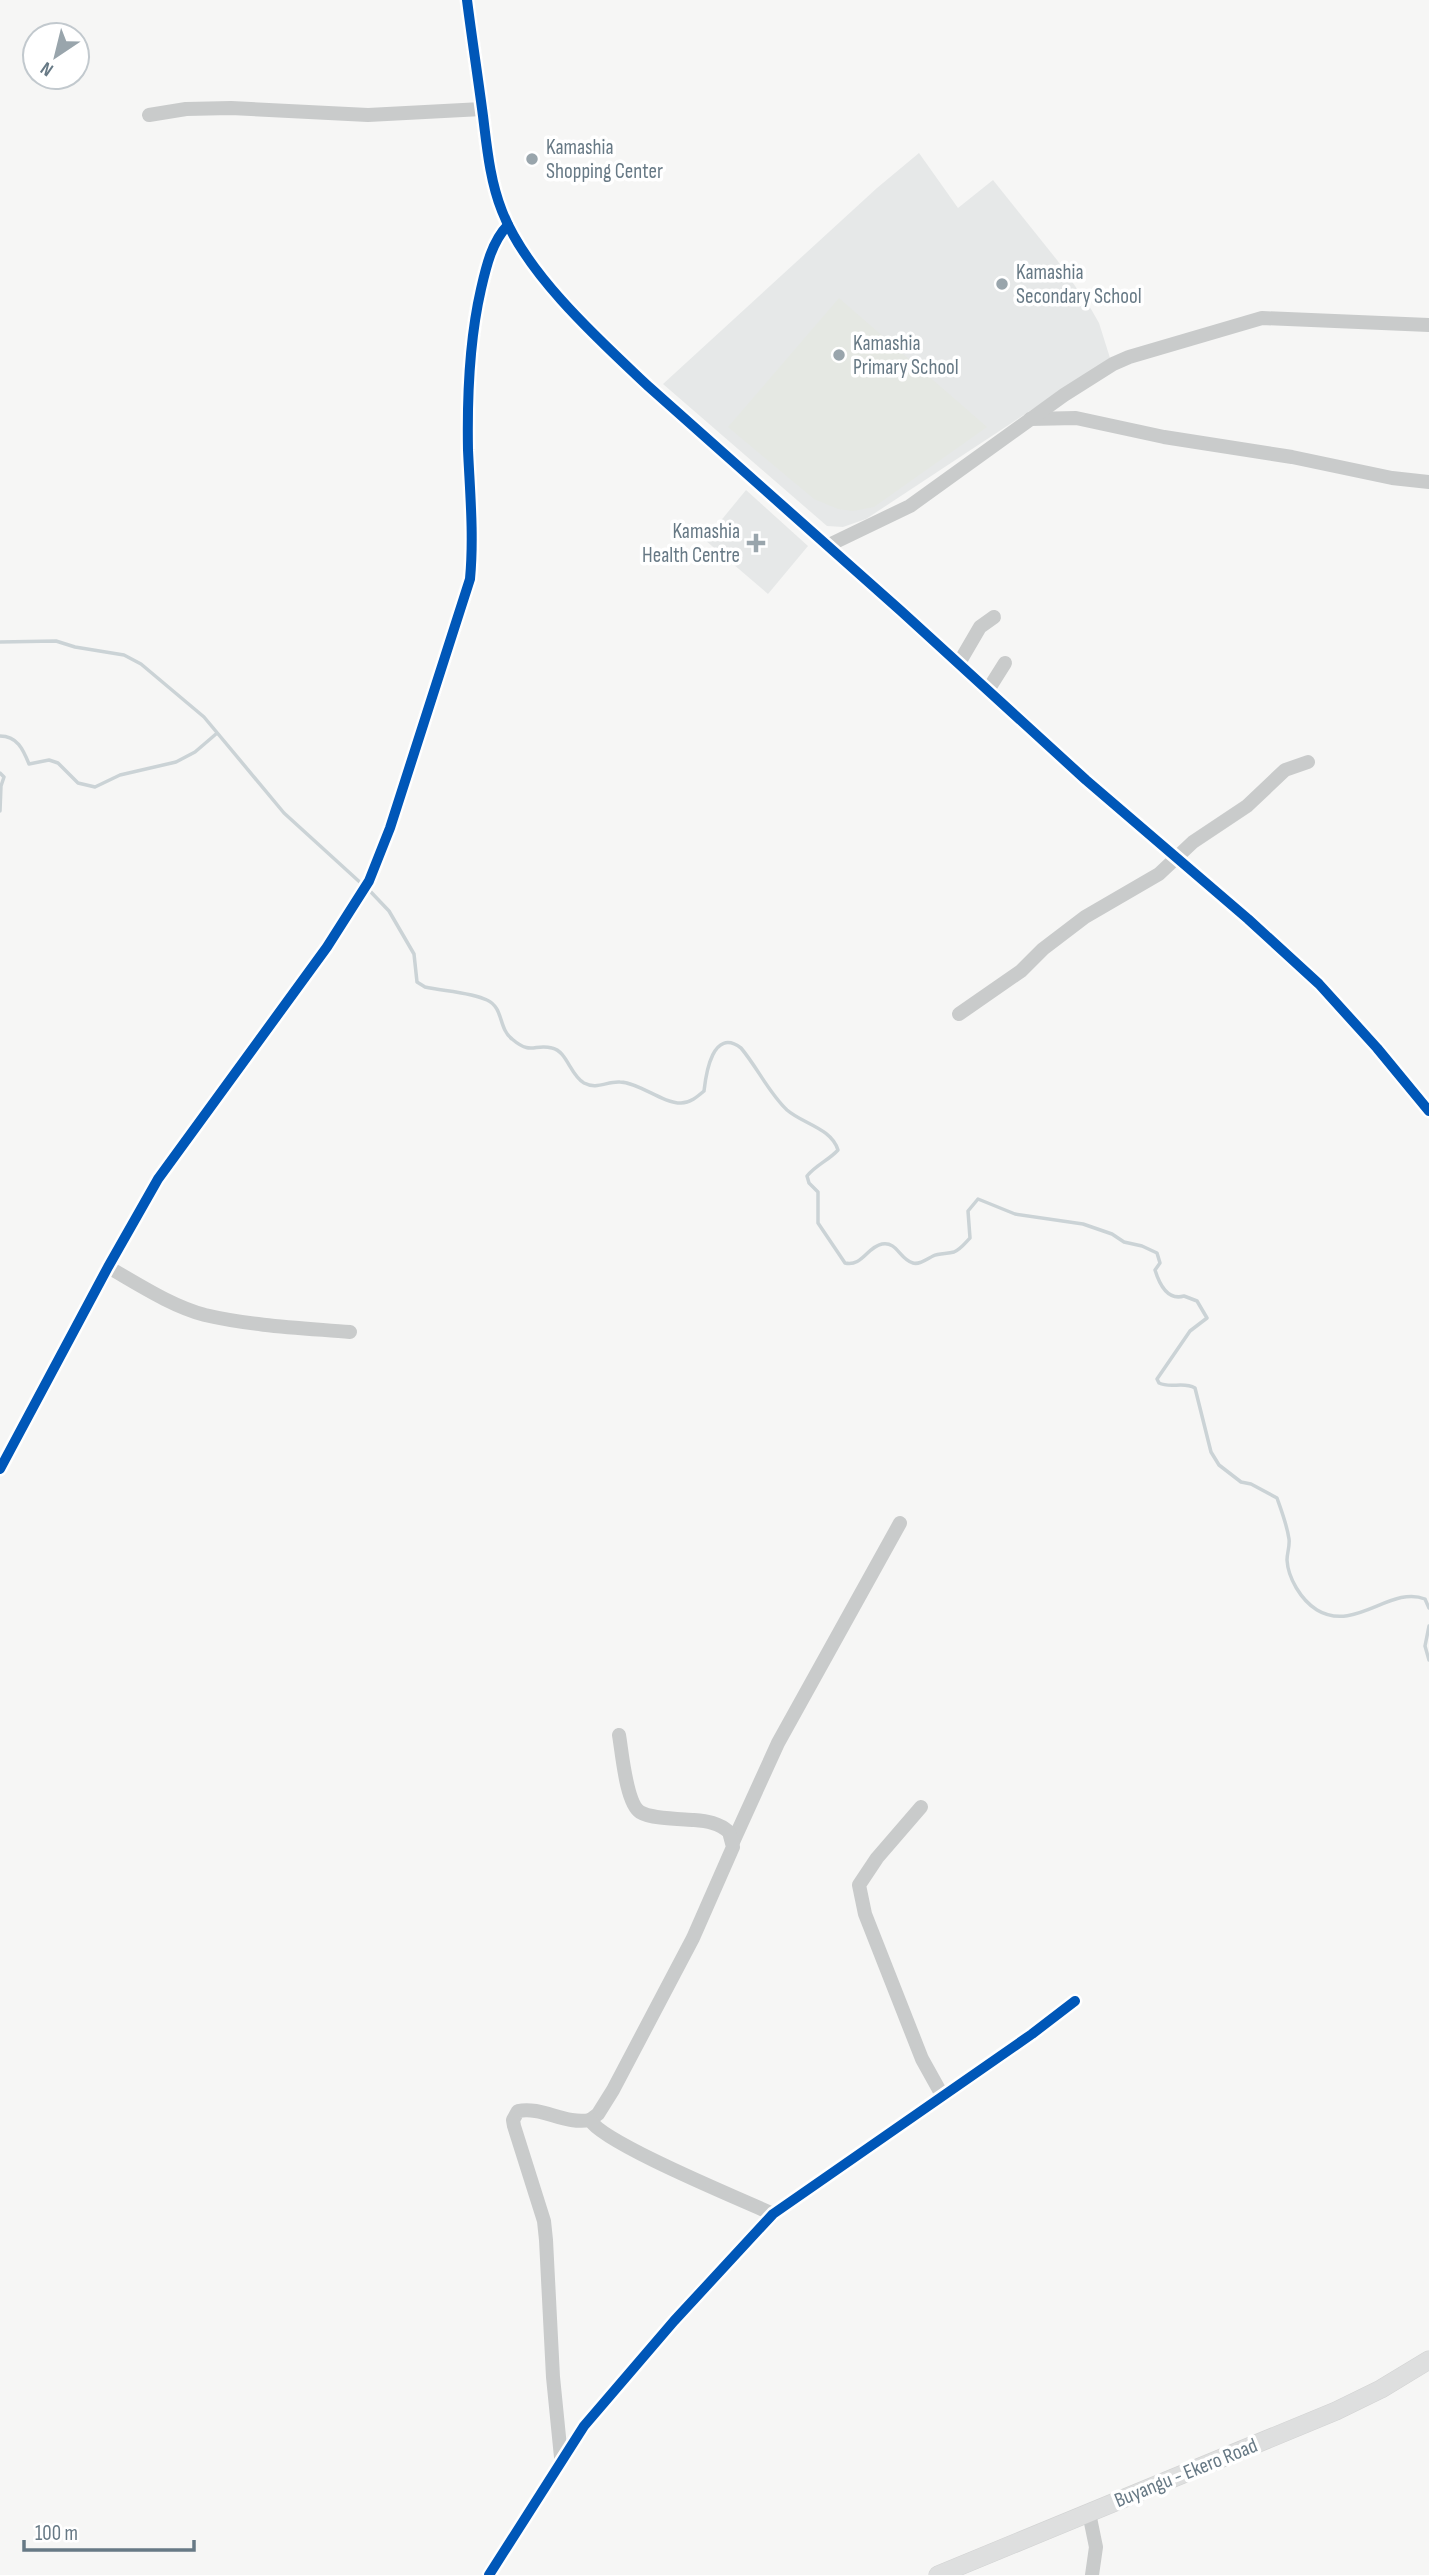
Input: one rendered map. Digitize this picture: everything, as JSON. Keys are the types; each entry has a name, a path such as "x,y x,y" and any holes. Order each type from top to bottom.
{"main road":[{"name":"Buyangu - Ekero Road","path":"938,2575 1350,2405 1429,2360"}],"street":[{"path":"467,0 490,171 508,225 546,280 609,349 1086,780 1319,984 1429,1111"},
{"path":"149,115 186,109 231,108 368,115 482,109"},
{"path":"0,1469 158,1179 327,947 369,881 390,828 470,579 472,538 468,411 474,328 488,265 499,236 508,225"},
{"path":"829,545 910,506 1028,419 1119,362 1262,318 1429,325"},
{"path":"1028,419 1076,418 1164,437 1292,457 1392,478 1429,482"},
{"path":"959,663 980,627 994,617"},
{"path":"988,690 1005,663"},
{"path":"959,1014 1021,971 1043,949 1085,917 1137,889 1177,859 1193,842 1247,806 1285,770 1308,762"},
{"path":"108,1267 157,1294 203,1314 252,1323 350,1332"},
{"path":"561,2457 555,2412 544,2221 513,2120 518,2111 527,2110 577,2121 590,2120 613,2090 692,1938 778,1743 900,1523"},
{"path":"619,1735 626,1778 633,1804 638,1811 717,1824 729,1832 733,1842"},
{"path":"921,1807 877,1858 859,1885 864,1914 922,2059 942,2095"},
{"path":"489,2575 561,2457 584,2426 640,2360 773,2214 1075,2001"},
{"path":"590,2120 602,2134 627,2147 773,2214"},
{"path":"1089,2513 1096,2547 1092,2575"}],"shaded area":[{"name":"Kamashia Primary School","path":"919,153 958,208 993,180 1057,260 1091,309 1099,323 1110,358 866,519 843,527 827,526 663,384 877,188"},
{"path":"839,298 987,427 874,507 853,511 838,509 814,499 728,427"},
{"name":"Kamashia Health Centre","path":"746,490 808,546 768,594 705,540"}],"waterway":[{"path":"0,642 56,641 124,655 141,664 204,717 284,813 363,885"},
{"path":"0,736 15,741 29,764 49,760 58,763 78,783 95,787 120,775 176,762 195,752 216,734"},
{"path":"0,773 4,777 0,811"},
{"path":"369,890 389,911 414,954 417,982 425,987 465,993 487,1000 496,1008 512,1039 524,1047 557,1050 584,1083 593,1086 615,1082 628,1083 666,1100 684,1103 704,1091 709,1064 718,1048 724,1043 741,1048 787,1110 823,1131 838,1150 807,1176 809,1183 818,1192 818,1223 845,1263 860,1260 882,1244 891,1245 915,1263 935,1255 954,1252 970,1238 968,1211 978,1199 1015,1214 1083,1224 1157,1253 1160,1263 1155,1270 1165,1290 1173,1296 1184,1296 1197,1301 1207,1318 1190,1331 1157,1379 1164,1385 1186,1385 1195,1388 1211,1452 1219,1465 1241,1482 1251,1484 1277,1498 1289,1539 1288,1567 1301,1595 1311,1606 1331,1616 1359,1613 1412,1596 1425,1599 1429,1608"},
{"path":"1429,1626 1425,1646 1429,1660"}],"cycle path":[{"path":"467,0 488,152 498,200 513,235 546,282 648,386 1086,780 1248,919 1319,984 1429,1111"},
{"path":"0,1469 158,1179 327,947 369,881 390,828 470,579 472,531 468,430 471,349 488,263 494,246 508,225"},
{"path":"489,2575 584,2426 674,2321 773,2214 1032,2034 1075,2001"}],"place":[{"name":"Kamashia Shopping Center","path":"532,159"},
{"name":"Kamashia Secondary School","path":"1002,284"},
{"name":"Kamashia Primary School","path":"839,355"},
{"name":"Kamashia Health Centre","path":"756,543"}]}
